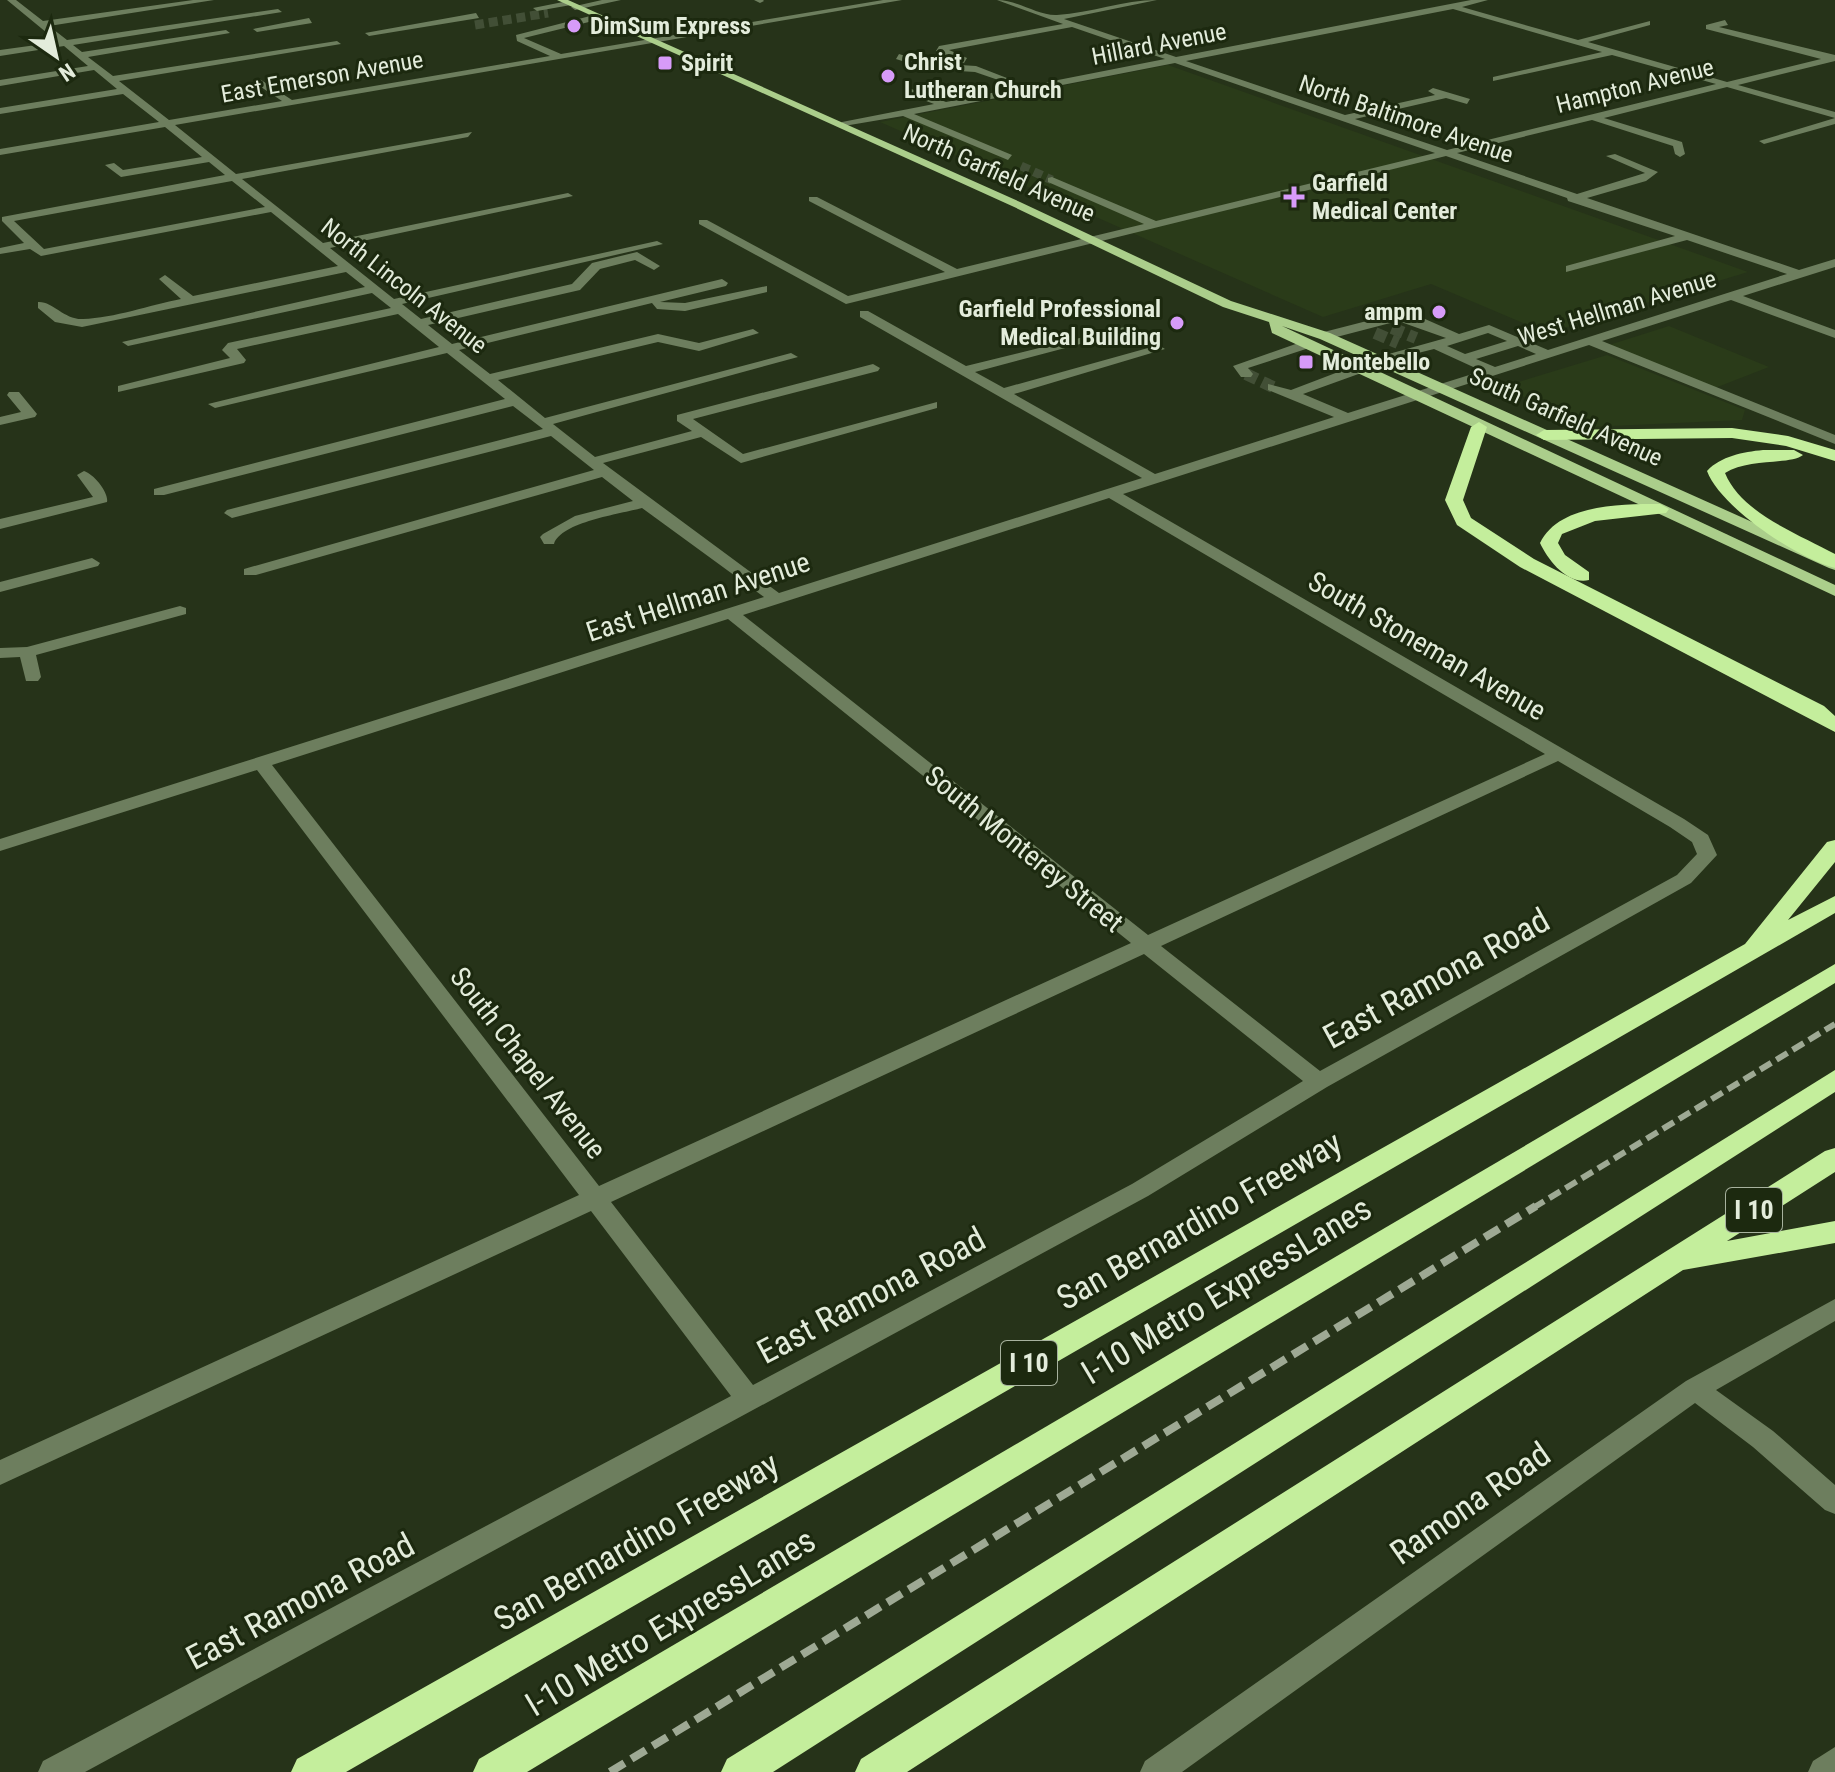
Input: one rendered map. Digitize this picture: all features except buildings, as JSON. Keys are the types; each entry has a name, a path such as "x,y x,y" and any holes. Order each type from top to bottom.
{"highway":[{"path":"1479,427 1454,500 1463,521 1527,563 1816,711 1835,726"},
{"path":"1544,435 1732,433 1788,441 1835,456"},
{"path":"1835,465 1792,455 1758,454 1730,461 1716,471 1718,485 1732,500 1835,564"},
{"path":"1660,509 1624,508 1573,519 1557,528 1549,539 1549,550 1556,561 1598,586 1835,706"},
{"path":"1747,953 1835,847"},
{"name":"San Bernardino Freeway","path":"310,1772 1835,903"},
{"name":"I-10 Metro ExpressLanes","path":"492,1772 1835,972"},
{"path":"740,1772 1835,1079"},
{"name":"I 10","path":"874,1772 1835,1158"},
{"path":"1673,1263 1835,1232"}],"main road":[{"name":"North Garfield Avenue","path":"571,5 1093,239 1227,304 1275,322 1276,330 1411,394"},
{"name":"South Garfield Avenue","path":"1275,322 1292,322 1383,360 1835,564"},
{"name":"South Garfield Avenue","path":"1411,394 1835,591"}],"street":[{"path":"42,24 210,0"},
{"path":"537,8 617,0"},
{"name":"East Emerson Avenue","path":"0,152 898,0"},
{"name":"North Baltimore Avenue","path":"1001,0 1572,199 1798,274"},
{"path":"1053,18 1153,0"},
{"path":"1430,0 1835,115"},
{"name":"Hillard Avenue","path":"842,125 1484,0"},
{"path":"0,5 13,2"},
{"name":"North Lincoln Avenue","path":"13,2 644,503 777,599"},
{"path":"548,13 571,5"},
{"path":"795,9 809,15"},
{"path":"0,54 278,12"},
{"path":"559,57 520,39 520,35 598,17"},
{"path":"250,30 309,21"},
{"path":"369,33 476,21 382,43"},
{"path":"1579,42 1647,23"},
{"path":"1725,23 1709,27 1833,58"},
{"path":"964,60 939,49 1072,25"},
{"path":"81,55 236,32"},
{"path":"113,79 337,44"},
{"path":"1496,79 1612,52"},
{"path":"899,57 927,66 976,69 1028,88"},
{"path":"1120,58 1145,67"},
{"name":"Hampton Avenue","path":"1443,153 1833,58"},
{"path":"0,83 98,67"},
{"path":"1007,80 1021,78"},
{"path":"258,81 291,103"},
{"path":"1423,88 1467,101"},
{"path":"0,111 127,90"},
{"path":"906,90 945,105"},
{"path":"1345,118 1445,95"},
{"path":"904,113 1021,166"},
{"path":"1592,117 1678,144 1680,154"},
{"path":"1764,141 1835,121"},
{"path":"5,214 468,134"},
{"path":"703,222 846,300 1443,153"},
{"path":"1572,199 1642,179 1653,172 1611,156"},
{"path":"110,165 121,174 209,159"},
{"path":"229,175 6,219 41,253 271,209"},
{"path":"1052,180 1154,224"},
{"path":"319,247 568,196"},
{"path":"813,199 955,273"},
{"path":"0,229 15,226"},
{"path":"1570,269 1683,237"},
{"path":"123,389 239,360 228,350 233,346 657,244"},
{"path":"0,251 33,245"},
{"path":"417,324 576,287 596,266 637,256 654,266"},
{"name":"West Hellman Avenue","path":"1411,394 1835,263"},
{"path":"42,305 59,319 82,323 346,268"},
{"path":"165,279 191,301"},
{"path":"450,350 722,283"},
{"path":"128,342 373,289"},
{"path":"215,404 652,305 685,307 763,289"},
{"path":"1731,296 1835,334"},
{"path":"152,309 163,319"},
{"path":"864,314 1154,479"},
{"path":"1376,328 1398,317 1421,322 1458,338"},
{"path":"1325,336 1359,327 1392,328"},
{"path":"967,370 1124,329 1159,349 1005,392"},
{"path":"1398,343 1435,345 1489,329 1545,353"},
{"path":"487,379 658,338 699,347 753,333"},
{"path":"1588,340 1835,440"},
{"path":"1465,358 1518,342"},
{"path":"1246,374 1240,366 1307,344"},
{"path":"1383,360 1416,344"},
{"path":"1435,345 1491,370"},
{"path":"232,513 791,357"},
{"path":"873,368 682,418 741,459 932,405"},
{"path":"1291,394 1359,369"},
{"path":"1273,387 1343,416"},
{"path":"0,421 30,414 8,389"},
{"name":"East Hellman Avenue","path":"0,845 1111,493 1411,394"},
{"path":"159,492 515,401"},
{"path":"250,572 598,467 703,432"},
{"path":"0,524 102,499 84,475"},
{"name":"South Stoneman Avenue","path":"1111,493 1561,753 1701,839 1707,855"},
{"path":"549,541 548,537 554,531 644,503"},
{"path":"0,587 92,563"},
{"path":"0,653 27,652 180,611"},
{"name":"South Monterey Street","path":"732,614 1142,944 1319,1082"},
{"path":"27,652 32,677"},
{"path":"0,1473 1561,753"},
{"name":"South Chapel Avenue","path":"261,763 749,1399"},
{"name":"East Ramona Road","path":"54,1772 1140,1190 1319,1082 1684,879 1707,855"},
{"name":"Ramona Road","path":"1156,1772 1695,1389 1835,1309"},
{"path":"1695,1389 1763,1439 1835,1502"},
{"path":"1824,1772 1835,1762"}],"shaded area":[{"name":"Garfield Medical Center","path":"1168,65 1748,272 1547,333 1431,284 1323,317 880,122"},
{"path":"1669,326 1769,367 1715,388 1609,345"},
{"path":"1607,355 1745,410 1742,420 1590,427 1502,387"}],"tunnel":[{"path":"475,25 548,13"},
{"path":"1021,166 1052,180"},
{"path":"1392,328 1416,338"},
{"path":"1375,333 1398,343"},
{"path":"1246,374 1273,387"}],"railway":[{"path":"1533,1208 1835,1024"},
{"path":"610,1772 1536,1206"}],"place":[{"name":"DimSum Express","path":"574,26"},
{"name":"Spirit","path":"665,63"},
{"name":"Christ Lutheran Church","path":"888,76"},
{"name":"Garfield Medical Center","path":"1294,197"},
{"name":"ampm","path":"1439,312"},
{"name":"Garfield Professional Medical Building","path":"1177,323"},
{"name":"Montebello","path":"1306,362"}]}
